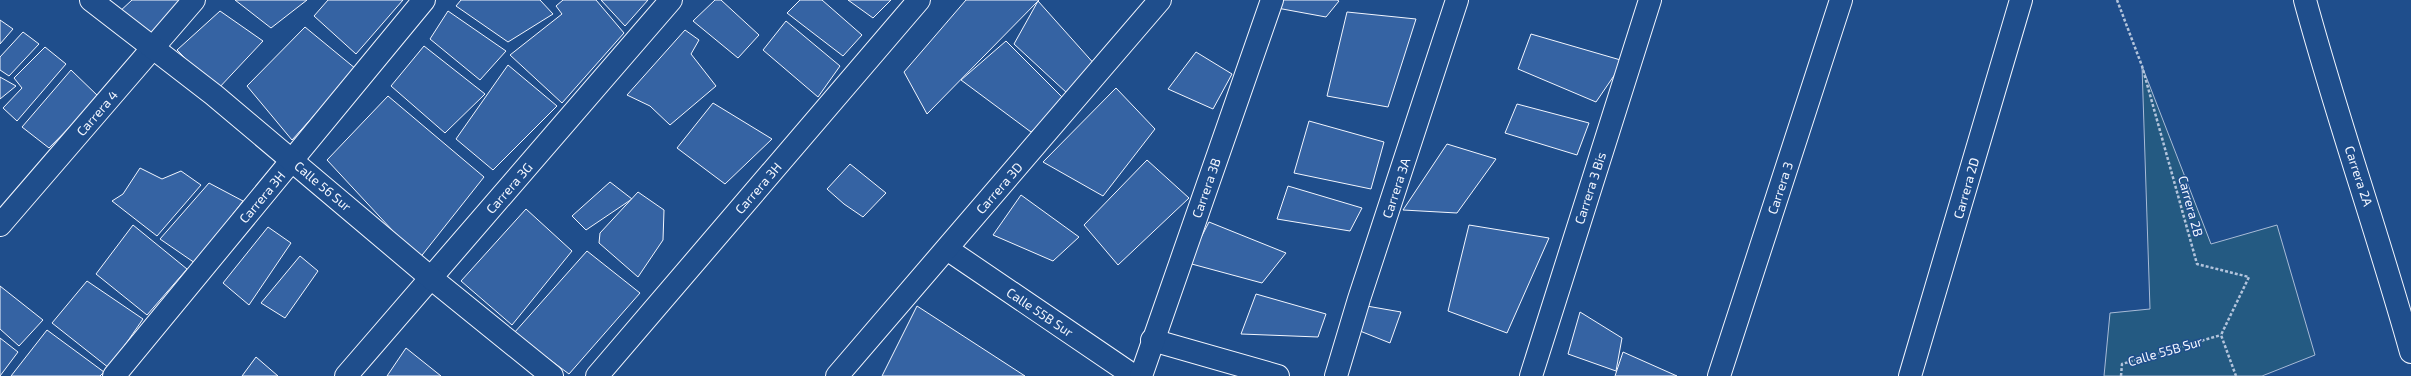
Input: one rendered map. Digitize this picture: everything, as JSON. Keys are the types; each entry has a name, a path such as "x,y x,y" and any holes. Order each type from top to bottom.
{"street":[{"name":"Calle 56 Sur","path":"90,0 214,95 431,278 552,376"},
{"name":"Carrera 4","path":"0,225 194,0"},
{"name":"Carrera 3H","path":"114,376 424,0"},
{"name":"Carrera 3G","path":"346,376 671,0"},
{"name":"Carrera 3H","path":"597,376 918,0"},
{"name":"Carrera 3D","path":"838,376 1160,0"},
{"name":"Carrera 3B","path":"1141,376 1152,340 1272,0"},
{"name":"Carrera 3A","path":"1336,376 1359,299 1457,0"},
{"name":"Carrera 3 Bis","path":"1531,376 1650,0"},
{"name":"Carrera 3","path":"1719,376 1841,0"},
{"name":"Carrera 2D","path":"1910,376 2021,0"},
{"name":"Carrera 2A","path":"2305,0 2319,50 2385,260 2411,352"},
{"name":"Calle 55B Sur","path":"947,249 1134,376"},
{"path":"1152,340 1278,376"}],"path":[{"name":"Carrera 2B","path":"2117,0 2142,66 2197,264 2249,277 2221,335"},
{"name":"Calle 55B Sur","path":"2120,376 2122,364 2221,335"},
{"path":"2221,335 2236,376"}],"shaded area":[{"path":"2142,66 2211,244 2277,225 2315,355 2262,376 2104,376 2110,313 2150,309"}],"building":[{"path":"132,0 178,0 181,2 152,33 118,13"},
{"path":"235,0 307,0 271,28"},
{"path":"328,0 403,0 356,54 314,16"},
{"path":"461,0 540,0 553,14 508,42 456,6"},
{"path":"563,0 596,0 624,33 562,103 510,55 562,14 556,6"},
{"path":"601,0 648,0 625,26"},
{"path":"715,0 721,0 759,35 738,58 693,21"},
{"path":"800,0 822,0 862,35 843,56 787,13"},
{"path":"848,0 891,0 873,18"},
{"path":"966,0 1039,0 927,114 904,72"},
{"path":"1279,0 1339,1 1326,17 1277,8"},
{"path":"1038,1 1097,67 1067,93 1014,44"},
{"path":"220,11 263,41 217,90 177,50"},
{"path":"448,11 506,51 480,80 430,39"},
{"path":"1347,12 1416,19 1388,107 1327,96"},
{"path":"0,20 13,29 0,44"},
{"path":"786,21 840,66 818,97 763,50"},
{"path":"305,27 356,69 292,140 247,86"},
{"path":"685,30 699,40 691,54 716,86 670,125 650,106 627,95"},
{"path":"23,32 39,44 9,76 0,70 0,57"},
{"path":"1531,34 1624,61 1596,102 1518,69"},
{"path":"1006,41 1068,103 1031,132 961,80"},
{"path":"424,46 485,94 445,133 391,86"},
{"path":"45,47 66,64 17,121 3,108 22,88 14,78"},
{"path":"1196,52 1232,74 1213,109 1168,89"},
{"path":"508,65 557,106 493,170 456,139"},
{"path":"71,70 99,97 49,148 22,127"},
{"path":"0,77 16,86 0,99"},
{"path":"1116,88 1155,129 1103,196 1043,162"},
{"path":"388,96 484,177 419,259 327,160"},
{"path":"713,103 772,139 725,184 677,148"},
{"path":"1517,104 1589,123 1577,155 1505,133"},
{"path":"1309,121 1384,142 1371,189 1294,173"},
{"path":"1447,144 1496,159 1457,213 1403,210"},
{"path":"1147,160 1189,198 1118,265 1084,225"},
{"path":"850,164 886,193 863,217 844,204 827,189"},
{"path":"140,168 162,179 181,171 201,185 157,236 112,201 123,194"},
{"path":"610,182 632,199 586,230 572,216"},
{"path":"209,183 243,201 195,263 160,239"},
{"path":"1288,186 1362,208 1350,231 1277,219"},
{"path":"638,192 664,210 663,240 638,277 599,243 600,233"},
{"path":"1021,195 1079,237 1053,261 993,235"},
{"path":"526,209 572,251 512,325 461,281"},
{"path":"1209,222 1286,253 1262,283 1188,263"},
{"path":"133,225 187,269 147,315 96,274"},
{"path":"1469,225 1549,238 1507,333 1448,311"},
{"path":"268,227 291,243 249,305 223,283"},
{"path":"587,251 640,293 569,374 514,333"},
{"path":"300,256 318,271 285,318 261,303"},
{"path":"87,281 143,319 109,368 52,323"},
{"path":"0,286 43,320 19,346 0,329"},
{"path":"1256,294 1326,314 1318,337 1241,334"},
{"path":"1361,305 1401,312 1390,343 1360,331"},
{"path":"917,306 1025,376 882,376"},
{"path":"1580,312 1622,338 1616,371 1568,354"},
{"path":"47,330 104,372 100,376 11,376"},
{"path":"0,338 18,352 0,376"},
{"path":"406,348 441,376 387,376"},
{"path":"1623,352 1677,376 1615,376"},
{"path":"256,357 278,376 242,376"}]}
